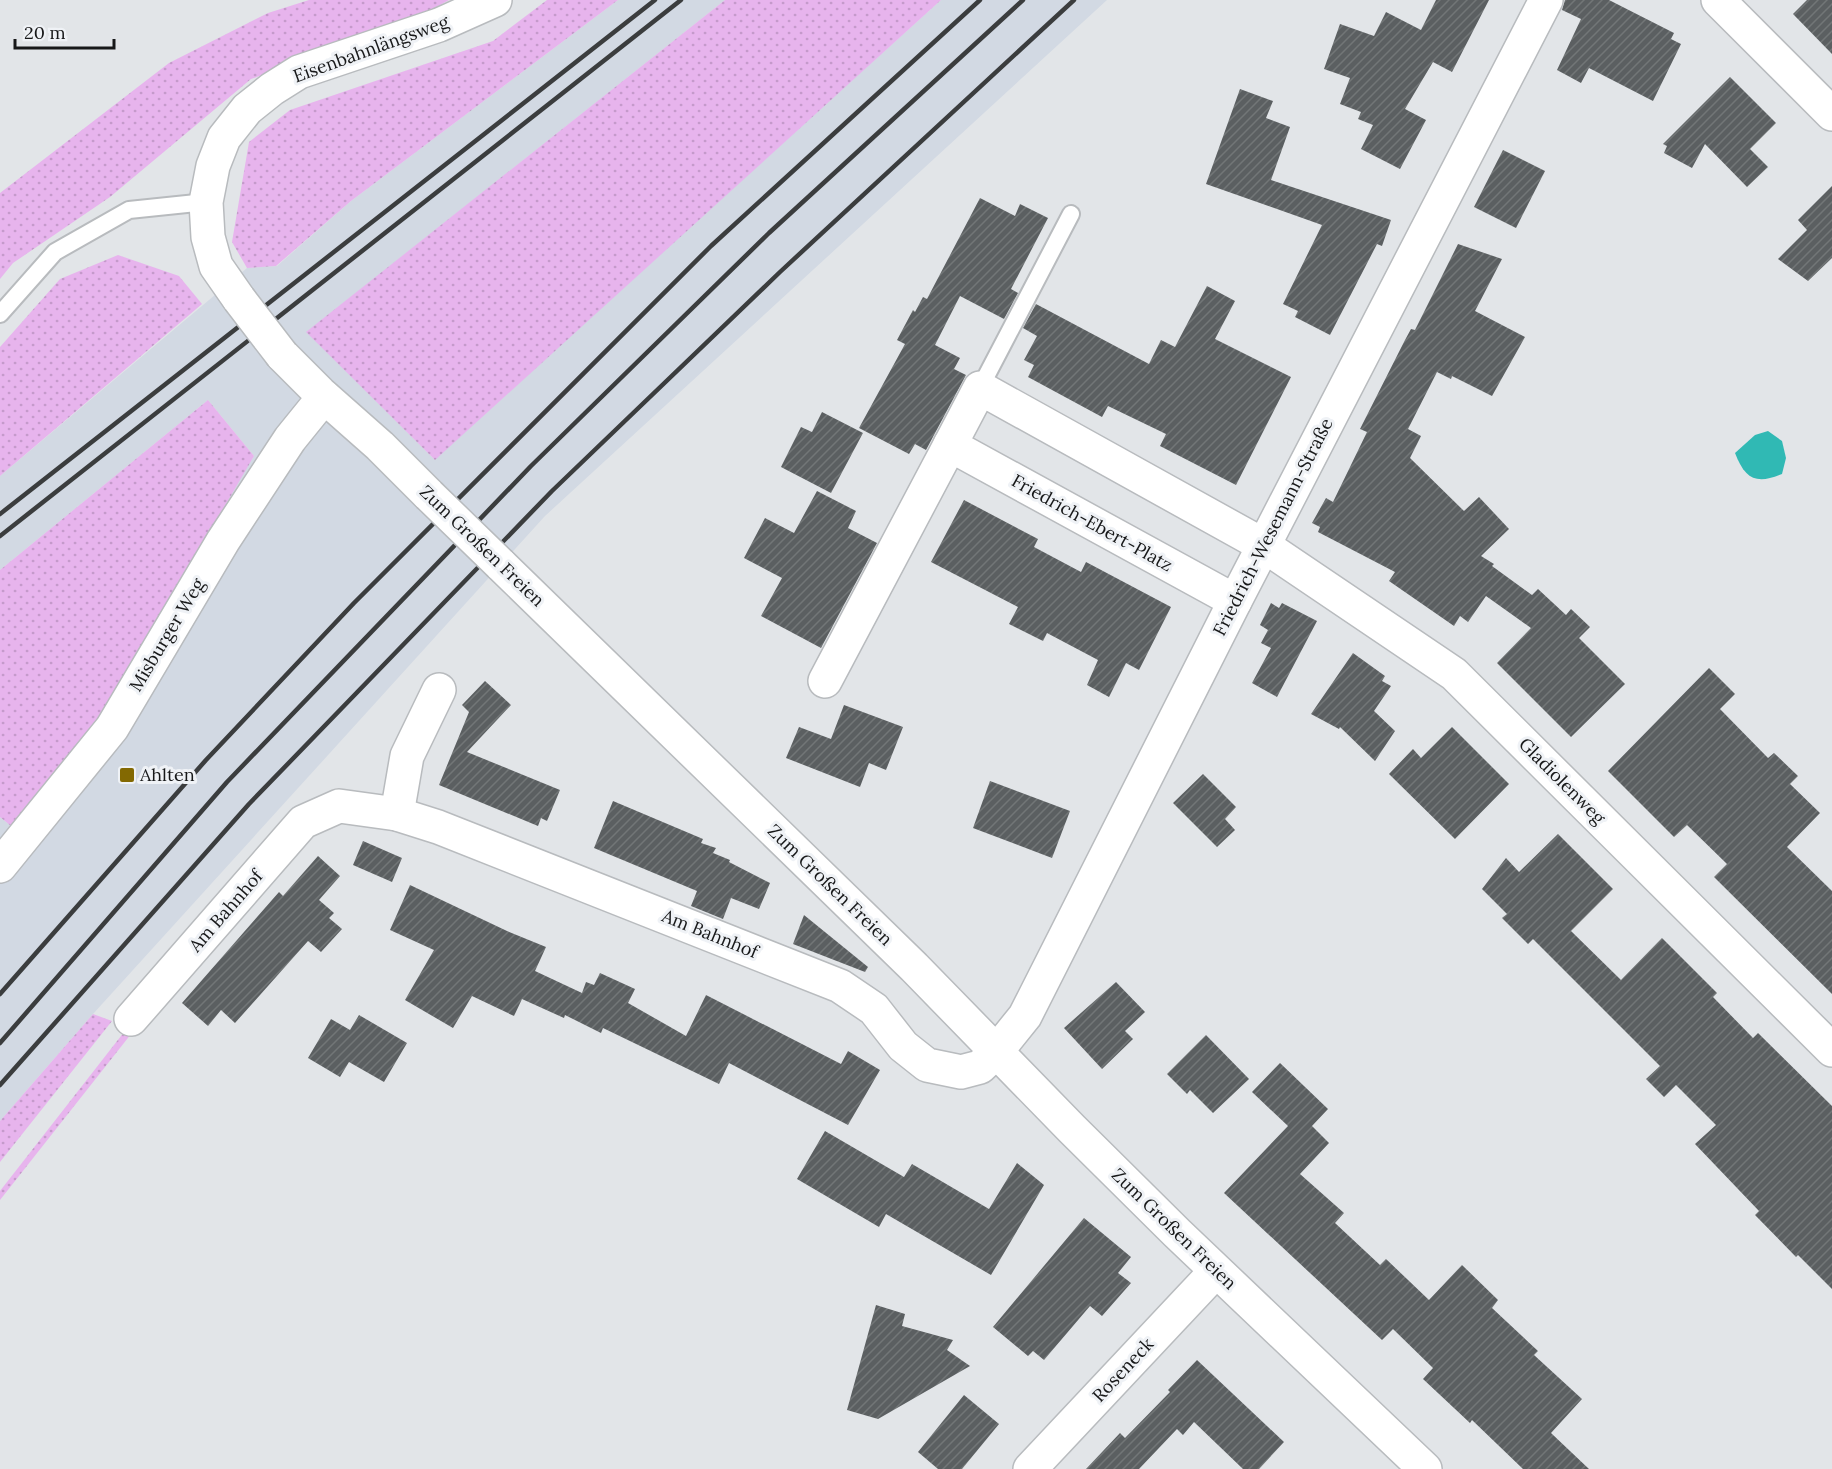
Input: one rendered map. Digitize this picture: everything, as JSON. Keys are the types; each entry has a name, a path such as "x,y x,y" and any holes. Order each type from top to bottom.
{"street":[{"name":"Eisenbahnlängsweg","path":"239,299 216,266 208,237 207,202 213,166 224,138 247,109 272,89 299,72 439,25 495,0"},
{"name":"Friedrich-Wesemann-Straße","path":"996,1052 1025,1016 1263,545 1546,0"},
{"path":"1718,0 1832,114"},
{"name":"Zum Großen Freien","path":"239,299 282,355 324,397 380,446 906,959 996,1052 1216,1270 1425,1469"},
{"path":"825,681 980,388 1263,545"},
{"name":"Misburger Weg","path":"0,866 112,729 223,541 290,439 324,397"},
{"name":"Friedrich-Ebert-Platz","path":"950,445 1235,601"},
{"name":"Gladiolenweg","path":"1263,545 1454,674 1832,1050"},
{"path":"397,814 407,756 439,690"},
{"name":"Am Bahnhof","path":"131,1019 303,822 339,806 397,814 438,827 840,986 874,1009 903,1046 927,1065 961,1072 980,1067 996,1052"},
{"name":"Roseneck","path":"1030,1469 1216,1270"}],"lane":[{"path":"0,314 56,252 129,210 207,202"},
{"path":"980,388 1071,214"}],"shaded area":[{"path":"309,0 449,0 422,15 251,79 110,197 13,263 0,279 0,193 169,63 268,13"},
{"path":"547,0 618,0 351,201 276,266 247,268 232,242 249,142 290,110 493,41"},
{"path":"618,0 725,0 307,332 434,459 941,0 1107,0 545,516 93,1014 0,1121 0,817 11,826 254,456 208,400 0,570 0,476 247,268 277,266 351,201"},
{"path":"725,0 941,0 435,460 306,332"},
{"path":"118,255 179,276 202,304 0,476 0,347 60,279"},
{"path":"208,400 254,456 107,708 62,767 11,826 0,817 0,570"},
{"path":"93,1014 112,1021 0,1162 0,1121"},
{"path":"128,1027 135,1029 0,1200 0,1191"}],"water":[{"path":"1768,431 1782,441 1786,458 1782,474 1758,479 1747,474 1735,453 1755,435"}],"building":[{"path":"1436,0 1489,0 1452,72 1433,62 1405,109 1426,120 1400,169 1361,149 1373,125 1358,119 1361,112 1340,104 1350,78 1324,69 1340,24 1374,36 1386,12 1421,30"},
{"path":"1565,0 1609,0 1674,33 1671,39 1681,44 1653,101 1589,68 1581,83 1557,70 1581,19 1562,10"},
{"path":"1807,0 1832,0 1832,54 1793,14"},
{"path":"1730,77 1776,123 1750,149 1768,167 1747,187 1705,144 1692,168 1664,153 1667,146 1663,144"},
{"path":"1240,89 1273,101 1266,118 1290,127 1271,180 1391,220 1382,246 1377,244 1330,335 1295,317 1298,311 1283,304 1322,225 1206,184"},
{"path":"1503,150 1545,171 1516,228 1474,207"},
{"path":"1832,186 1832,258 1808,281 1778,259 1807,230 1798,220"},
{"path":"980,198 1015,216 1020,204 1048,218 1011,289 1018,293 1004,319 960,296 935,345 960,358 954,369 966,375 926,450 915,444 909,454 859,428 905,344 897,340 913,310 915,312 923,297 927,299"},
{"path":"1458,244 1502,259 1475,311 1525,337 1492,396 1452,376 1451,379 1437,372 1408,429 1421,436 1410,458 1464,511 1479,497 1509,529 1481,556 1532,595 1538,589 1566,615 1571,609 1590,627 1579,638 1625,684 1571,737 1497,663 1531,628 1486,596 1468,622 1460,616 1454,626 1389,581 1395,572 1318,532 1320,527 1312,523 1326,498 1333,502 1367,432 1360,429 1411,329 1415,330"},
{"path":"1207,286 1235,301 1215,339 1291,377 1236,485 1160,446 1166,434 1108,406 1102,417 1028,377 1034,365 1024,360 1037,336 1023,328 1036,304 1149,364 1161,340 1175,347"},
{"path":"822,412 863,433 831,493 781,467 801,427 812,432"},
{"path":"817,491 856,511 848,528 877,543 821,648 761,616 782,578 744,558 765,518 794,533"},
{"path":"964,500 1038,539 1034,547 1081,572 1086,562 1171,607 1139,670 1126,663 1109,697 1087,685 1098,660 1047,633 1043,641 1009,624 1018,607 931,562"},
{"path":"1271,603 1279,608 1282,603 1317,621 1277,697 1252,683 1271,648 1261,643 1268,630 1260,625"},
{"path":"1353,653 1385,676 1382,681 1391,686 1374,711 1395,731 1375,761 1340,727 1339,729 1311,714"},
{"path":"1709,668 1735,694 1720,709 1768,758 1774,753 1798,776 1790,784 1820,813 1787,847 1832,891 1832,994 1714,877 1727,864 1687,825 1674,837 1608,771"},
{"path":"485,681 511,705 467,752 560,790 547,821 541,818 538,826 439,785 469,712 462,705"},
{"path":"844,705 903,727 886,770 869,763 860,787 786,758 799,727 831,739"},
{"path":"1452,727 1509,784 1455,839 1389,774 1413,749 1421,758"},
{"path":"1203,774 1236,807 1225,819 1235,830 1217,847 1173,803"},
{"path":"990,781 1070,811 1052,858 973,828"},
{"path":"613,801 703,839 701,843 716,848 713,853 770,883 759,909 731,898 723,919 691,906 697,891 594,848"},
{"path":"1558,834 1613,889 1571,931 1621,980 1662,938 1717,993 1713,997 1753,1038 1758,1033 1832,1106 1832,1289 1798,1255 1796,1257 1755,1215 1759,1211 1695,1144 1716,1125 1676,1085 1664,1097 1646,1079 1660,1066 1533,939 1528,944 1502,918 1507,914 1482,889 1506,858 1519,872"},
{"path":"363,841 402,858 392,882 353,865"},
{"path":"318,856 340,876 319,900 334,913 329,918 342,929 321,952 308,941 235,1023 221,1010 208,1026 182,1003 279,892 283,896"},
{"path":"410,885 546,947 535,971 582,993 586,982 594,985 600,973 635,989 628,1003 686,1036 706,995 841,1064 848,1051 880,1070 848,1125 729,1063 719,1084 603,1028 601,1033 565,1015 564,1018 522,999 514,1016 472,996 453,1028 405,1000 434,950 390,930"},
{"path":"804,915 868,967 865,972 793,944"},
{"path":"1116,982 1145,1012 1125,1031 1133,1039 1102,1069 1064,1028"},
{"path":"359,1015 407,1043 384,1082 349,1062 340,1077 308,1058 331,1019 350,1030"},
{"path":"1206,1035 1249,1079 1213,1113 1190,1090 1187,1094 1167,1074"},
{"path":"1280,1063 1328,1109 1312,1126 1329,1143 1300,1174 1344,1213 1335,1223 1380,1265 1386,1259 1429,1300 1462,1265 1498,1300 1492,1308 1538,1351 1534,1355 1582,1399 1551,1433 1589,1469 1523,1469 1472,1420 1470,1423 1423,1379 1433,1368 1393,1329 1382,1340 1224,1193 1288,1126 1252,1092"},
{"path":"825,1131 904,1177 912,1164 989,1209 1017,1163 1044,1185 991,1275 886,1214 879,1227 797,1179"},
{"path":"1084,1218 1131,1257 1118,1273 1131,1283 1102,1316 1090,1306 1044,1360 1033,1351 1028,1356 993,1327"},
{"path":"876,1305 905,1314 902,1326 953,1340 947,1350 970,1366 878,1419 847,1410"},
{"path":"1197,1360 1284,1442 1259,1469 1243,1469 1194,1422 1183,1435 1177,1429 1139,1469 1086,1469 1120,1433 1125,1438 1170,1392 1168,1390"},
{"path":"964,1395 999,1424 962,1469 938,1469 918,1452"}],"railway":[{"path":"0,514 655,0"},
{"path":"0,536 681,0"},
{"path":"0,994 206,760 354,603 711,246 980,0"},
{"path":"0,1043 227,782 531,466 769,233 1023,0"},
{"path":"0,1085 249,804 552,491 780,272 1074,0"}],"place":[{"name":"Ahlten","path":"127,775"}]}
